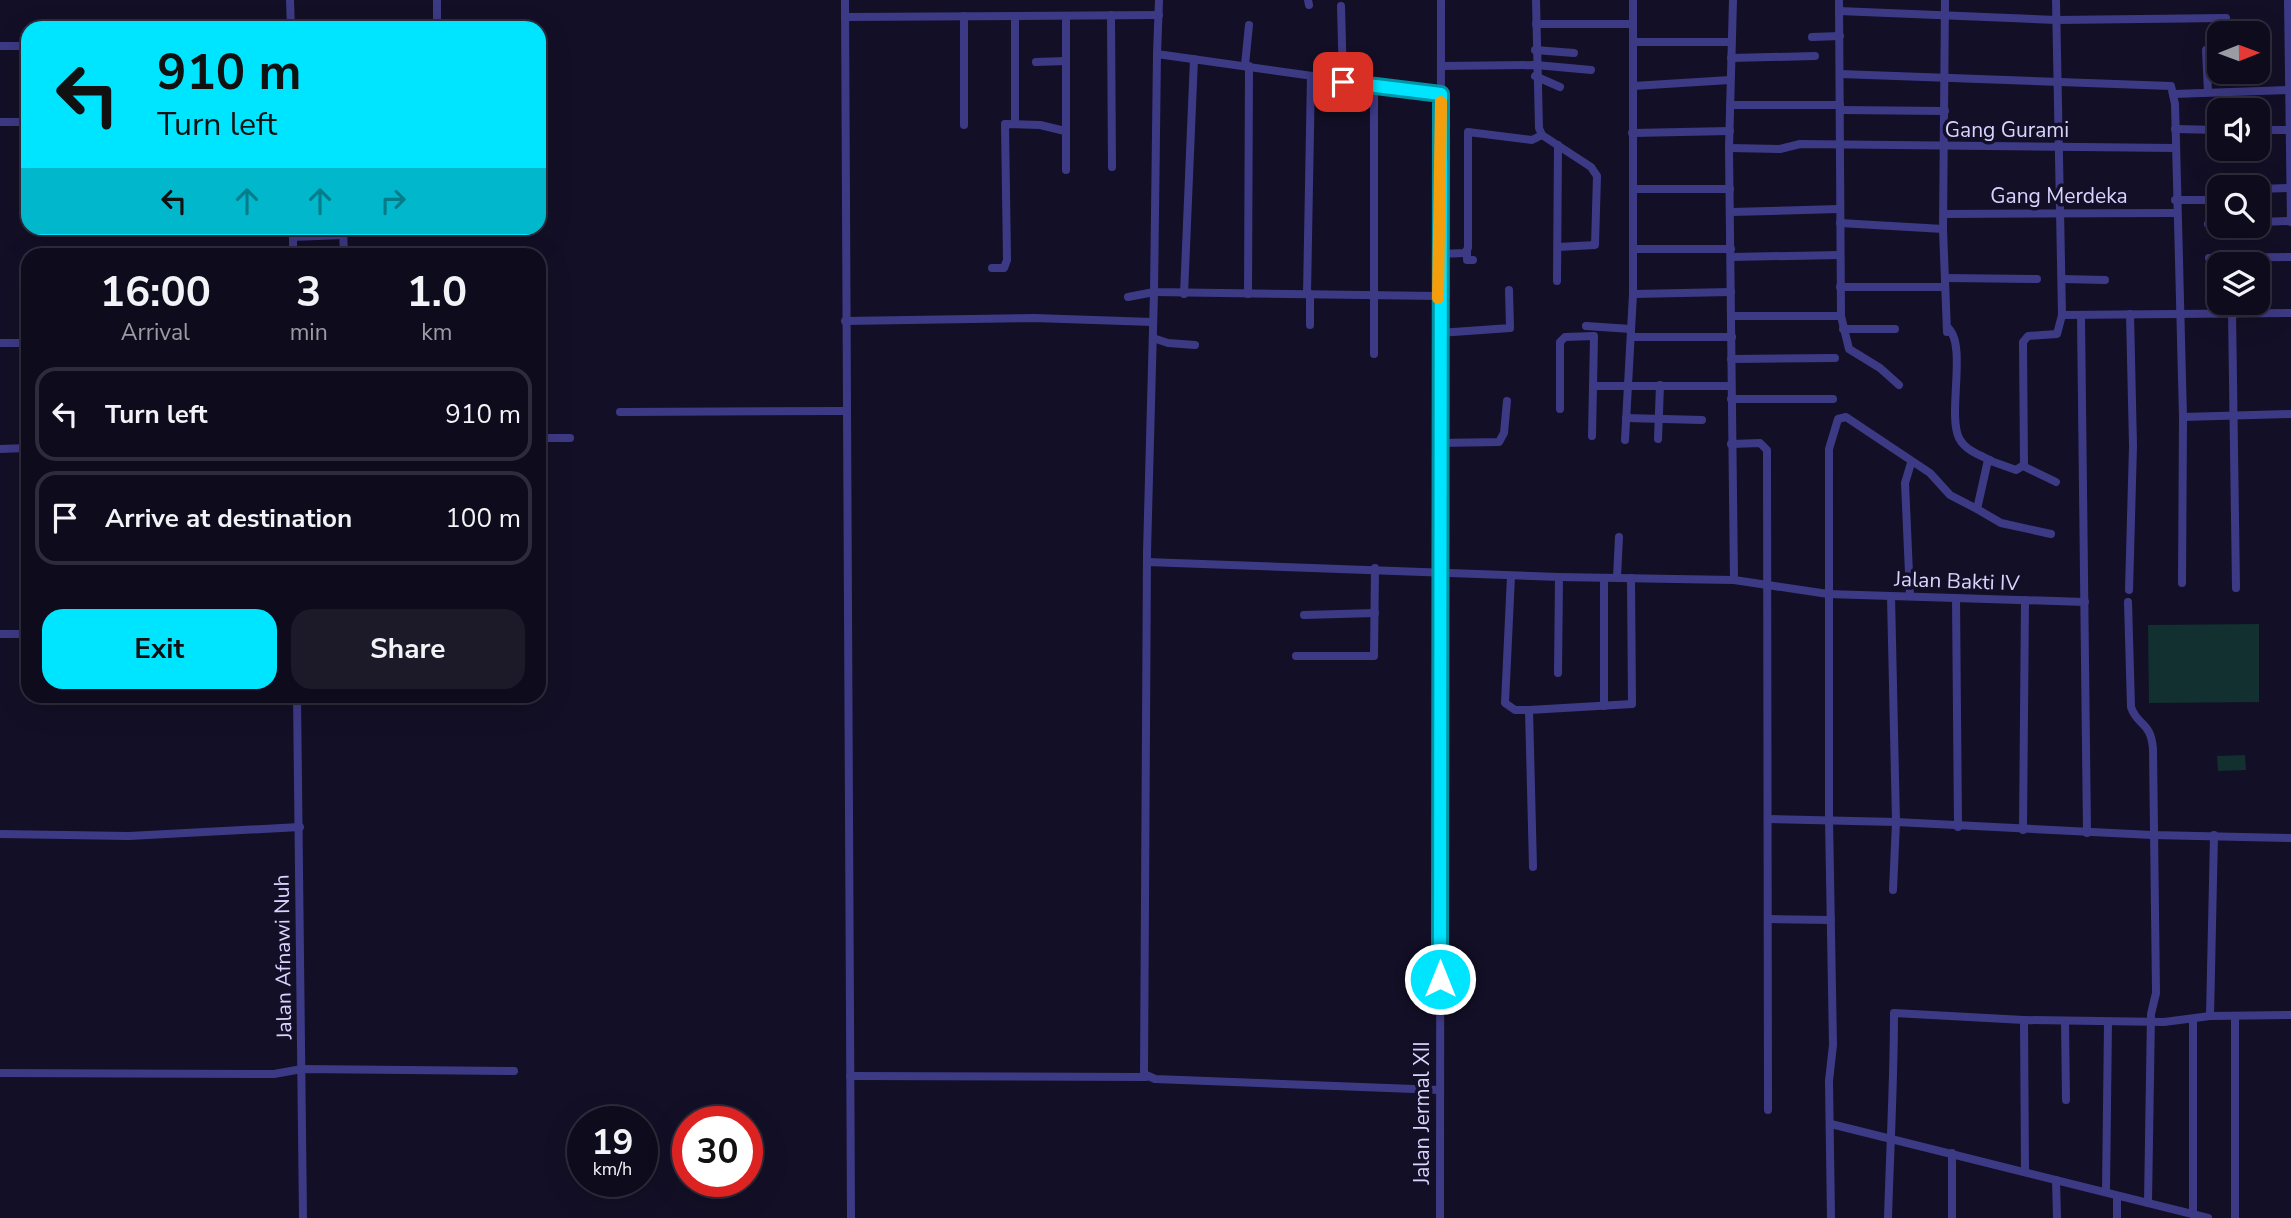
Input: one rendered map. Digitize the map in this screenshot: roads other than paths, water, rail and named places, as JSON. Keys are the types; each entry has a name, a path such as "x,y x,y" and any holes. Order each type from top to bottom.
{"street":[{"path":"290,0 291,21"},
{"path":"436,21 437,0"},
{"path":"845,0 851,1218"},
{"path":"1146,1077 1142,1059 1147,562 1159,0"},
{"name":"Jalan Jermal XII","path":"1440,1218 1438,254 1441,0"},
{"path":"1536,0 1536,112 1542,135 1596,172 1597,240 1592,247 1558,247"},
{"path":"1625,440 1634,249 1633,0"},
{"path":"1733,0 1729,148 1734,580"},
{"path":"1839,0 1841,316 1849,349 1880,368 1899,385"},
{"path":"1945,0 1943,229 1947,329 1952,332 1957,364 1955,412 1959,439 1969,450 1990,460 2013,469 2023,467 2056,482"},
{"path":"2023,467 2026,457 2023,342 2028,336 2057,334 2062,316 2060,83 2056,0"},
{"path":"2270,221 2291,220 2288,0"},
{"path":"1341,6 1343,82"},
{"path":"1839,11 2056,20 2226,18"},
{"path":"1111,15 1112,167"},
{"path":"845,18 1158,15"},
{"path":"964,16 964,125"},
{"path":"1066,16 1066,170"},
{"path":"1015,17 1015,123"},
{"path":"1536,24 1633,24"},
{"path":"1248,294 1247,66 1250,25"},
{"path":"1812,37 1840,36"},
{"path":"1633,42 1731,42"},
{"path":"0,46 21,46"},
{"path":"1535,50 1574,52"},
{"path":"2206,50 2208,92"},
{"path":"1157,54 1441,94"},
{"path":"1731,58 1815,56"},
{"path":"1184,294 1194,59"},
{"path":"1036,62 1066,61"},
{"path":"1441,66 1536,65 1591,70"},
{"path":"1840,74 2060,83 2165,83 2171,86 2174,94 2175,213 2183,417 2182,583"},
{"path":"1310,325 1311,76"},
{"path":"1535,76 1560,87"},
{"path":"1633,86 1730,80"},
{"path":"1374,86 1374,354"},
{"path":"2174,94 2288,90"},
{"path":"1730,105 1945,111"},
{"path":"0,122 21,122"},
{"path":"992,268 1002,268 1007,264 1005,124 1015,123 1065,131"},
{"path":"2175,129 2207,130"},
{"path":"1632,133 1730,131"},
{"path":"1473,260 1467,260 1468,132 1532,140 1542,135"},
{"path":"2270,132 2289,136"},
{"path":"1558,145 1558,281"},
{"name":"Gang Gurami","path":"1729,148 1839,145 2175,148"},
{"path":"2270,189 2289,188"},
{"path":"1633,189 1730,189"},
{"path":"2175,200 2207,200"},
{"path":"1731,212 1839,209"},
{"name":"Gang Merdeka","path":"1944,214 2175,213"},
{"path":"1840,223 1943,229"},
{"path":"1634,249 1840,255"},
{"path":"1438,254 1467,251"},
{"path":"2270,257 2291,257"},
{"path":"1840,287 2037,279"},
{"path":"2062,279 2105,280"},
{"path":"1438,333 1510,328 1509,290"},
{"path":"1128,297 1154,292 1438,296"},
{"path":"1633,293 1731,292"},
{"path":"2062,316 2207,312"},
{"path":"2270,312 2291,313"},
{"path":"2129,590 2133,446 2130,314"},
{"path":"2232,315 2235,588"},
{"path":"1733,316 1841,316"},
{"path":"2081,317 2087,833"},
{"path":"845,321 1034,318 1153,322"},
{"path":"1586,326 1631,333 1732,337"},
{"path":"1843,328 1895,329"},
{"path":"1560,409 1563,337 1594,337 1592,436"},
{"path":"1153,338 1168,343 1195,345"},
{"path":"0,343 21,343"},
{"path":"1731,359 1835,358"},
{"path":"1658,439 1660,385"},
{"path":"1594,386 1730,386"},
{"path":"1731,399 1833,399"},
{"path":"1439,443 1499,442 1504,433 1507,401"},
{"path":"620,412 847,411"},
{"path":"2183,417 2291,414"},
{"path":"1831,1218 1829,449 1838,419 1846,417 1853,421 1911,463 1930,473 1950,495 2001,523 2051,534"},
{"path":"1626,418 1702,420"},
{"path":"546,438 570,438"},
{"path":"1731,444 1760,443 1766,447 1768,1110"},
{"path":"0,449 21,448"},
{"path":"1977,509 1987,462 1990,460"},
{"path":"1910,596 1905,483 1911,463"},
{"path":"1617,577 1619,537"},
{"name":"Jalan Bakti IV","path":"1147,562 1375,568 1559,578 1734,580 1828,594 2085,602"},
{"path":"1296,656 1373,657 1375,568"},
{"path":"1511,576 1505,703 1516,710 1632,704 1630,578"},
{"path":"1558,673 1559,578"},
{"path":"1604,578 1604,706"},
{"path":"1891,596 1896,822 1893,890"},
{"path":"1956,598 1958,827"},
{"path":"2023,830 2025,600"},
{"path":"2129,602 2131,707 2147,726 2152,739 2156,993 2152,1021 2148,1203"},
{"path":"1304,615 1375,613"},
{"path":"0,634 21,634"},
{"name":"Jalan Afnawi Nuh","path":"298,703 303,1218"},
{"path":"1530,710 1533,867"},
{"path":"1769,819 1829,819 2087,833 2291,838"},
{"path":"0,834 129,836 300,827"},
{"path":"2210,1017 2214,835"},
{"path":"1769,919 1831,920"},
{"path":"1888,1218 1888,1166 1893,1138 1894,1013 2065,1021 2152,1021 2290,1015"},
{"path":"2235,1017 2235,1218"},
{"path":"2193,1019 2193,1213"},
{"path":"2024,1020 2025,1172"},
{"path":"2065,1021 2066,1100"},
{"path":"2106,1191 2108,1021"},
{"path":"0,1073 274,1074 302,1069 514,1071"},
{"path":"850,1076 1146,1077 1440,1090"},
{"path":"1831,1124 2106,1191 2180,1214 2193,1213 2208,1218"},
{"path":"1952,1153 1952,1218"},
{"path":"2056,1180 2057,1218"},
{"path":"2117,1196 2117,1218"}]}
